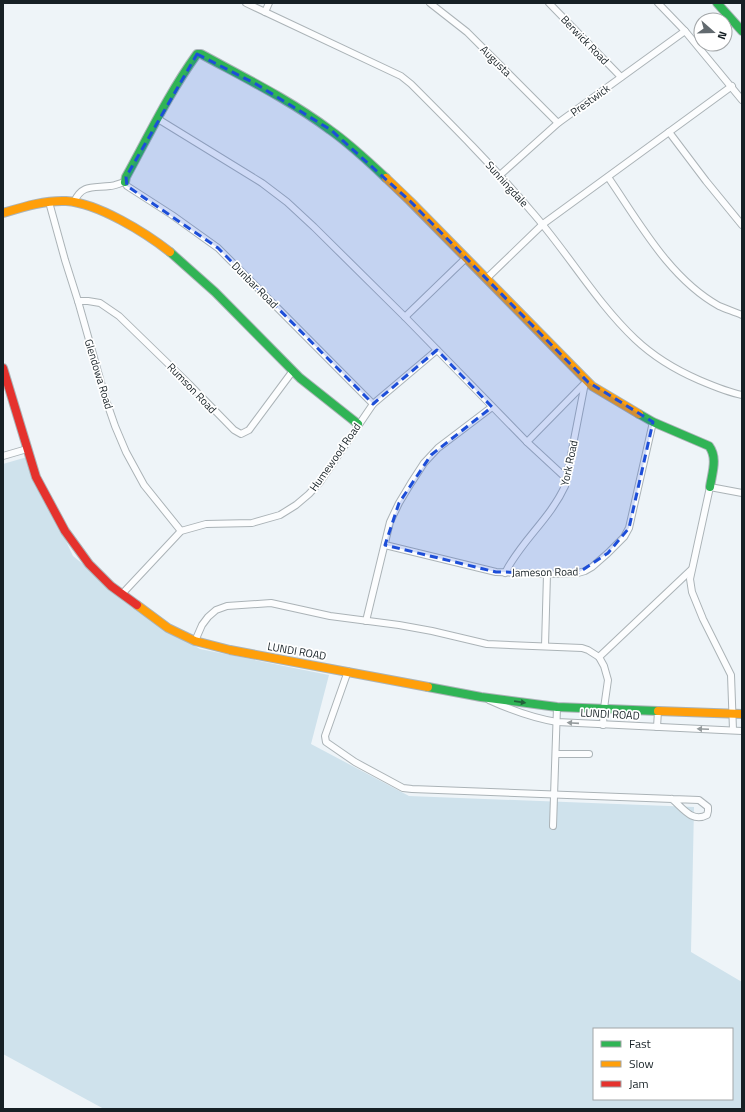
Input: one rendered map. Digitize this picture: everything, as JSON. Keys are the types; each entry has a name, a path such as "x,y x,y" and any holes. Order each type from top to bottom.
{"main road":[{"path":"717,3 742,31"},
{"path":"125,182 126,177 158,119 194,57 197,54 201,54 308,114 357,151 410,201 586,383 653,422 709,446 713,450 715,456 710,487"},
{"path":"3,213 34,204 49,202 74,202 90,206 141,232 165,249 214,292 292,372 320,396 358,424"},
{"name":"LUNDI ROAD","path":"3,368 36,477 65,531 98,575 154,618 179,634 195,641 230,650 481,696 557,707 742,714"}],"street":[{"name":"Sunningdale","path":"246,3 401,76 411,84 500,175 543,224 617,320 636,340 658,358 687,375 718,388 742,395"},
{"path":"265,12 269,3"},
{"name":"Augusta","path":"430,3 467,32 558,123"},
{"name":"Berwick Road","path":"549,3 621,77"},
{"path":"658,3 685,31 732,86 742,100"},
{"name":"Prestwick","path":"500,175 558,123 685,31"},
{"path":"486,279 543,224 732,86"},
{"path":"158,119 262,183 287,202 405,317 527,442 567,479"},
{"path":"669,132 742,225"},
{"path":"608,177 660,252 678,273 701,294 720,306 742,315"},
{"path":"74,202 79,193 84,189 109,186 125,182"},
{"name":"Dunbar Road","path":"125,182 127,186 172,215 218,248 373,404"},
{"name":"Glendowa Road","path":"49,202 64,260 78,301 106,400 121,441 144,485 181,531"},
{"path":"405,317 466,258"},
{"name":"Rumson Road","path":"78,301 100,303 119,316 190,384 234,430 241,434 249,430 292,372"},
{"name":"Humewood Road","path":"181,531 206,524 252,523 280,515 296,505 314,488 373,404 437,350"},
{"path":"527,442 586,383"},
{"name":"York Road","path":"505,573 516,554 560,497 567,479 586,383"},
{"path":"366,621 390,522 410,483 424,463 438,448 492,407"},
{"name":"Jameson Road","path":"384,545 505,573 546,574 585,572 608,553 624,537 629,528 633,516 653,422"},
{"path":"3,456 27,449"},
{"path":"733,730 731,675 703,619 690,584 691,570 710,487 742,493"},
{"path":"122,594 181,531"},
{"path":"599,657 691,570"},
{"path":"545,646 546,574"},
{"path":"195,641 202,625 211,613 220,608 227,606 271,603 330,616 432,631 487,644 582,648 599,657 604,666 608,680 603,725"},
{"path":"348,671 324,736 327,744 355,762 398,786 406,789 699,800 708,807 707,815 696,819 672,799"},
{"name":"LUNDI ROAD","path":"481,696 526,714 557,722 742,731"},
{"path":"553,826 557,707"},
{"path":"657,727 658,711"},
{"path":"556,754 589,754"}],"highlighted area":[{"path":"197,54 256,84 331,130 410,201 588,382 653,422 629,528 608,553 578,573 496,572 385,545 399,503 431,455 492,407 437,350 373,404 218,248 127,186 126,177"}],"shaded area":[{"path":"27,457 73,556 154,622 200,649 329,675 311,744 409,796 694,807 691,952 742,982 742,1109 104,1109 3,1054 3,464"}],"traffic: fast":[{"path":"717,3 742,31"},
{"path":"125,182 126,177 160,114 177,84 197,54 201,54 267,90 315,119 345,141 386,178"},
{"path":"170,252 215,292 300,378 358,424"},
{"path":"639,414 653,422 709,446 712,451 714,461 710,487"},
{"path":"428,687 481,697 557,707 658,711"}],"traffic: slow":[{"path":"386,178 592,386 639,414"},
{"path":"3,213 34,204 58,201 79,203 107,213 121,220 148,236 170,252"},
{"path":"137,605 168,628 195,641 230,650 428,687"},
{"path":"658,711 742,714"}],"traffic: jam":[{"path":"3,368 36,477 65,531 89,564 111,586 137,605"}]}
